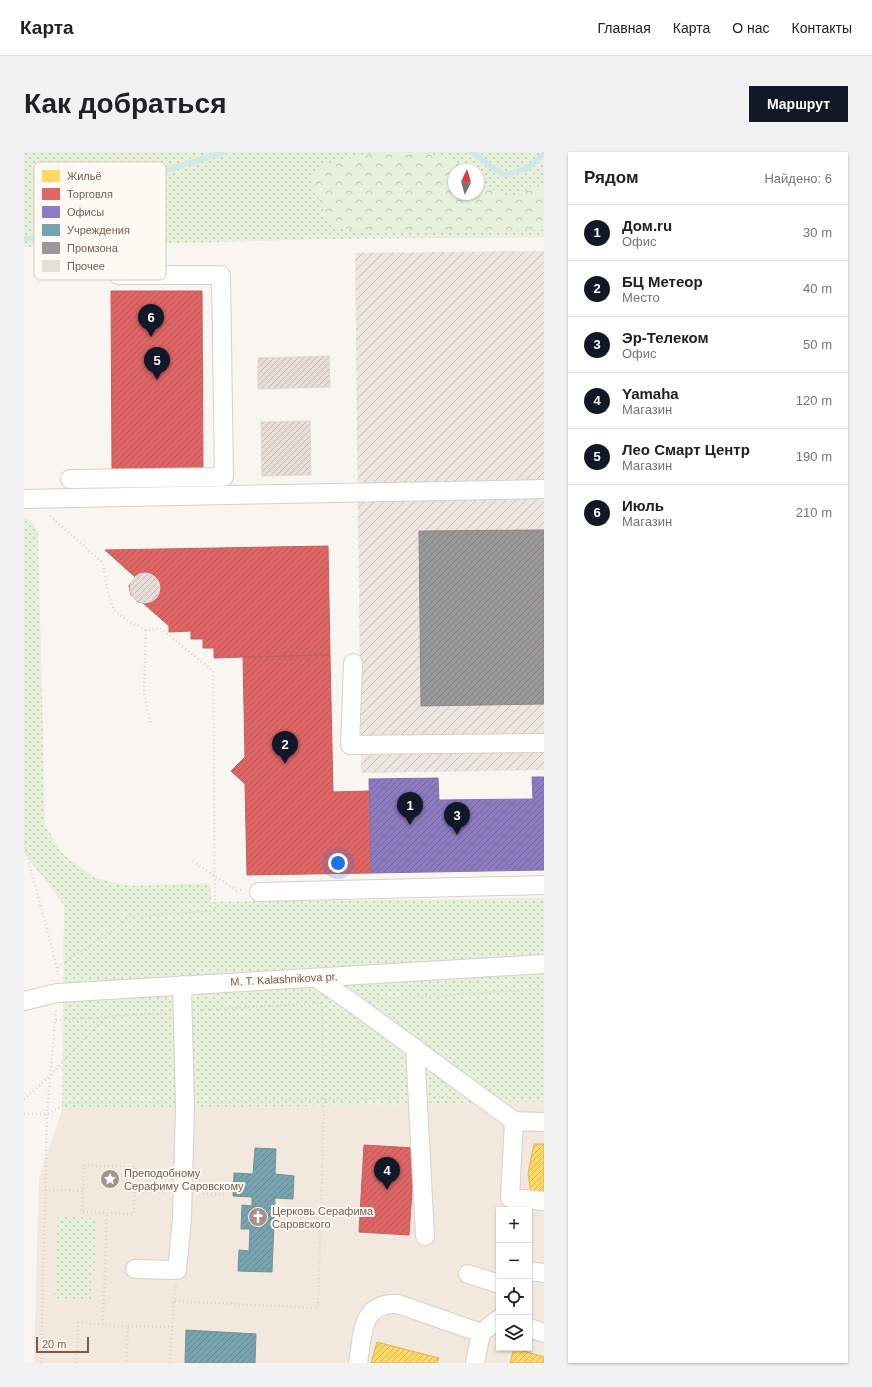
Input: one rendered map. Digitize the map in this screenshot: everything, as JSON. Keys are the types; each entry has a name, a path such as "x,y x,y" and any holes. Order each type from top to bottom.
{"street":[{"path":"70,479 224,477 221,275 166,274"},
{"path":"24,499 544,489"},
{"path":"353,663 350,745 544,743"},
{"path":"259,892 544,885"},
{"name":"M. T. Kalashnikova pr.","path":"24,1001 57,993 544,964"},
{"path":"316,978 350,1001 514,1121 544,1122"},
{"path":"135,1269 177,1270 182,1218 184,1102 182,985"},
{"path":"415,1048 426,1236"},
{"path":"514,1121 510,1198 544,1201"},
{"path":"532,1271 544,1272"},
{"path":"468,1274 496,1283"},
{"path":"358,1363 367,1317 376,1307 386,1303 398,1304 481,1333"},
{"path":"475,1363 481,1333 496,1319"},
{"path":"532,1329 544,1333"}],"path":[{"path":"50,516 103,563 107,589 114,610 126,620 146,630 160,628 213,671 215,911 133,916 57,968"},
{"path":"146,630 144,694 151,725"},
{"path":"24,843 57,968 56,1020 47,1114 41,1363"},
{"path":"193,861 215,874 236,890 259,892"},
{"path":"56,1020 544,989"},
{"path":"174,1301 318,1308 323,1100 322,1003"},
{"path":"24,1099 51,1075 105,1017"},
{"path":"24,1114 47,1114 67,1103 453,1097"},
{"path":"84,1165 135,1167 134,1214 82,1212 83,1191 84,1165"},
{"path":"46,1189 83,1191"},
{"path":"103,1324 107,1213"},
{"path":"170,1363 177,1270"},
{"path":"76,1363 78,1323 172,1327"},
{"path":"126,1363 128,1326"}],"shaded area":[{"path":"544,251 544,770 361,773 355,253"},
{"path":"544,1102 544,1363 34,1363 39,1178 62,1110"}],"green space":[{"path":"24,152 544,152 544,237 334,239 166,243 166,162 34,162 34,247 24,247"},
{"path":"392,152 422,153 441,157 459,164 448,164 448,200 484,200 484,183 496,191 510,195 517,195 544,184 544,230 366,232 329,225 311,179 325,164 370,154"},
{"path":"24,517 31,520 38,532 45,825 62,853 95,878 130,886 210,883 211,902 544,898 544,1102 62,1110 64,905 24,853"},
{"path":"58,1217 97,1218 93,1300 54,1298"}],"building: Жильё":[{"path":"534,1144 544,1144 544,1206 533,1205 528,1174"},
{"path":"377,1342 439,1358 437,1363 371,1363"},
{"path":"513,1351 524,1351 544,1357 544,1363 510,1363"}],"building: Торговля":[{"path":"111,291 202,291 203,469 112,470"},
{"path":"328,546 330,655 214,658 214,648 203,648 203,639 191,639 191,631 169,632 169,626 143,603 138,602 131,595 129,586 135,577 105,550"},
{"path":"330,655 333,792 370,791 371,873 247,875 245,784 231,771 245,757 243,657"},
{"path":"364,1145 415,1148 409,1235 359,1232"}],"building: Офисы":[{"path":"532,777 544,777 544,870 371,873 369,779 438,778 439,800 533,799"}],"building: Учреждения":[{"name":"Церковь Серафима Саровского","path":"255,1148 276,1149 275,1174 294,1176 293,1199 275,1198 272,1272 238,1271 239,1250 249,1251 250,1229 241,1229 242,1205 252,1206 252,1197 233,1196 234,1173 253,1174"},
{"path":"186,1330 256,1334 255,1363 185,1363"}],"building: Промзона":[{"path":"544,530 544,704 421,706 419,531"}],"building: Прочее":[{"path":"329,356 330,387 258,389 258,358"},
{"path":"310,421 311,475 262,476 261,422"},
{"path":"145,573 156,577 160,588 156,599 145,603 134,599 130,588 134,577"}],"waterway":[{"path":"166,170 224,152"},
{"path":"471,152 504,175 528,168 544,154"},
{"path":"24,238 34,239"}],"place":[{"name":"Июль","path":"151,337"},
{"name":"Лео Смарт Центр","path":"157,380"},
{"name":"БЦ Метеор","path":"285,764"},
{"name":"Дом.ru","path":"410,825"},
{"name":"Эр-Телеком","path":"457,835"},
{"name":"Преподобному Серафиму Саровскому","path":"110,1179"},
{"name":"Yamaha","path":"387,1190"},
{"name":"Церковь Серафима Саровского","path":"258,1217"}]}
